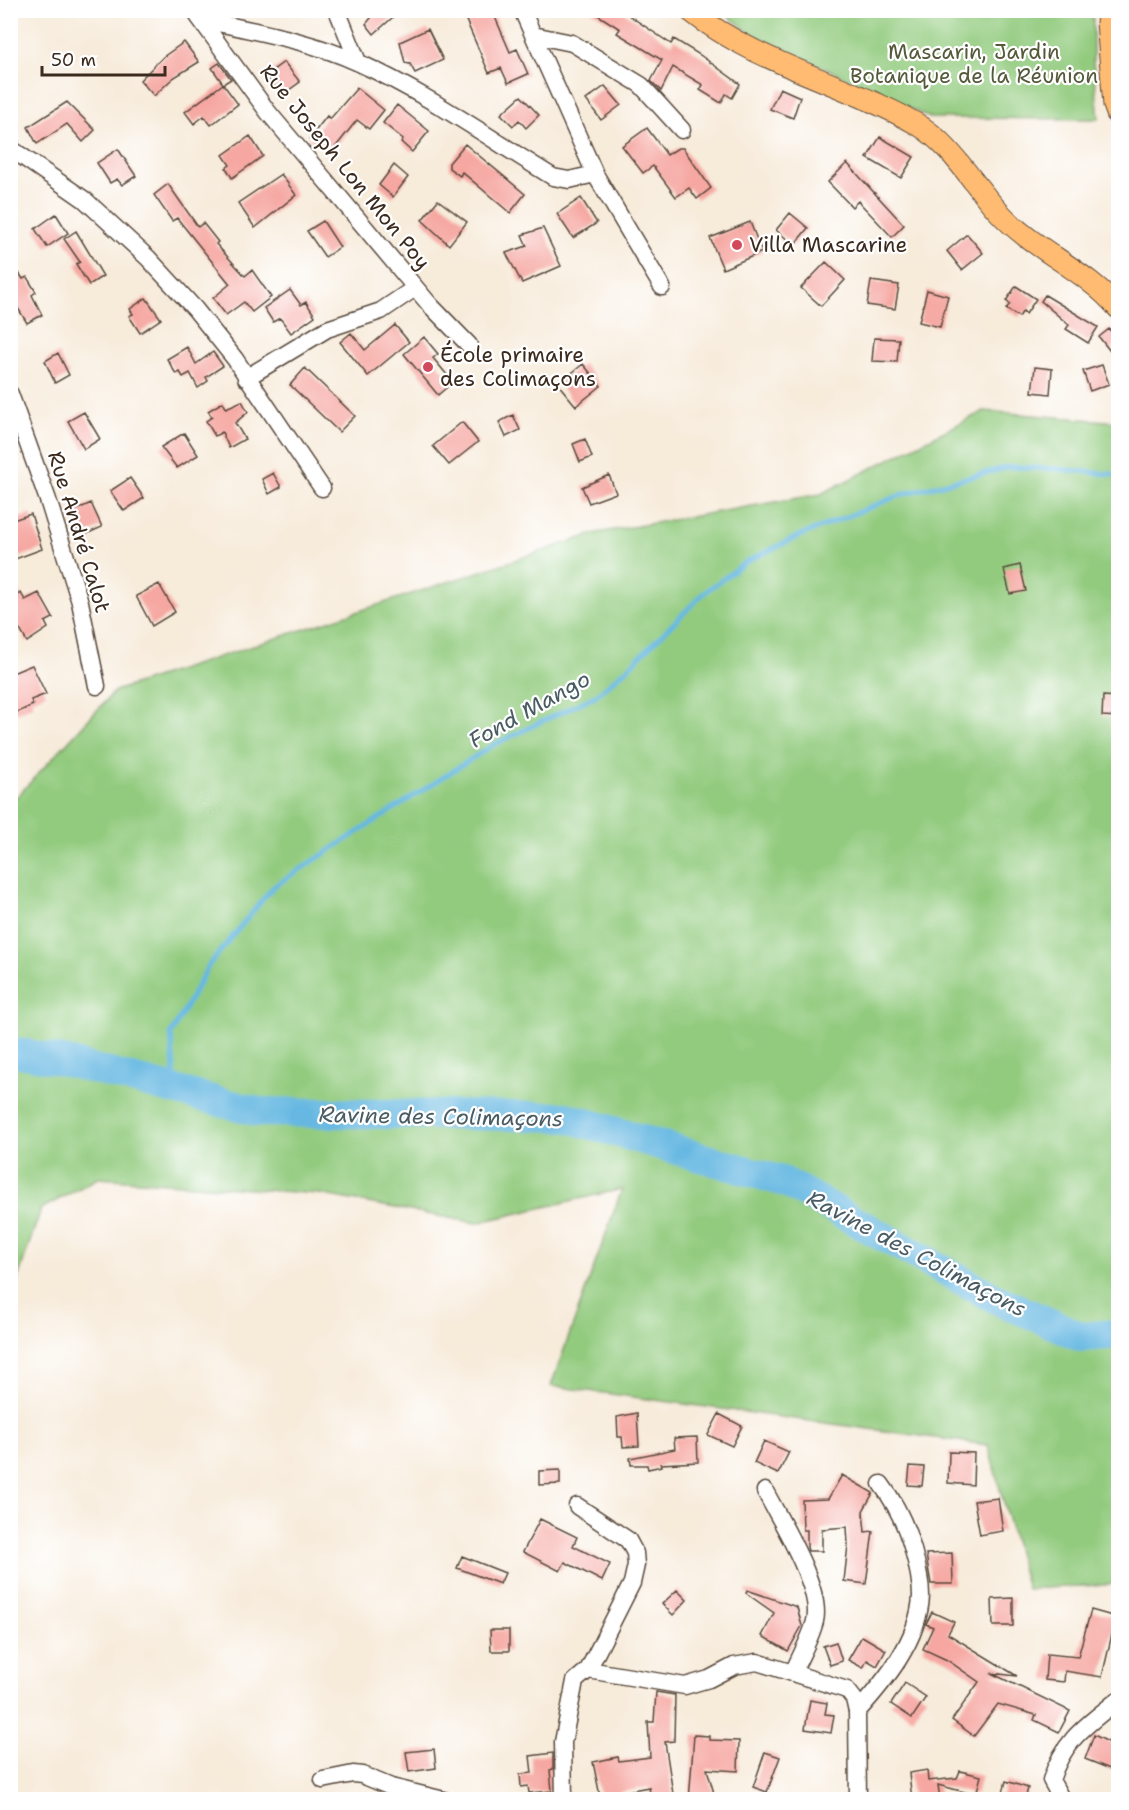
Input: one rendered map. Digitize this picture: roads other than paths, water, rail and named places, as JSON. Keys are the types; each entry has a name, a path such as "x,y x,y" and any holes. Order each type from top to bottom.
{"main road":[{"path":"689,10 717,32 762,56 839,86 920,125 943,145 998,211 1018,231 1091,282 1119,308"},
{"path":"1119,14 1112,13 1107,22 1114,105 1119,116"}],"street":[{"path":"337,10 358,62"},
{"path":"522,10 595,174 662,287"},
{"path":"197,15 306,43 358,62 435,101 553,177 569,180 595,174"},
{"name":"Rue Joseph Lon Mon Poy","path":"197,15 268,112 376,238 415,288 469,345"},
{"path":"533,35 572,43 641,85 682,130"},
{"path":"10,148 85,200 148,258 195,309 322,488"},
{"path":"246,378 327,329 381,311 415,288"},
{"name":"Rue André Calot","path":"10,394 48,500 80,602 97,686"},
{"path":"857,1712 881,1685 900,1658 912,1631 921,1596 908,1531 897,1504 881,1484"},
{"path":"765,1491 802,1562 812,1591 816,1619 793,1673"},
{"path":"564,1800 562,1742 575,1681 588,1670 632,1583 636,1565 635,1552 628,1540 577,1506"},
{"path":"588,1670 685,1686 709,1679 745,1663 757,1662 848,1690 854,1699 857,1712 858,1800"},
{"path":"1062,1800 1051,1780 1064,1749 1076,1733 1119,1700"},
{"path":"323,1780 353,1774 362,1775 391,1787 444,1800"}],"waterway":[{"name":"Fond Mango","path":"176,1092 171,1034 209,965 273,887 493,745 595,696 628,668 705,592 746,562 799,536 903,494 1009,467 1118,475"},
{"name":"Ravine des Colimaçons","path":"10,1051 63,1061 259,1112 566,1117 785,1182 996,1299 1082,1337 1118,1334"}],"place":[{"name":"Villa Mascarine","path":"737,245"},
{"name":"École primaire des Colimaçons","path":"428,367"}],"park label":[{"name":"Mascarin, Jardin Botanique de la Réunion","path":"974,64"}]}
